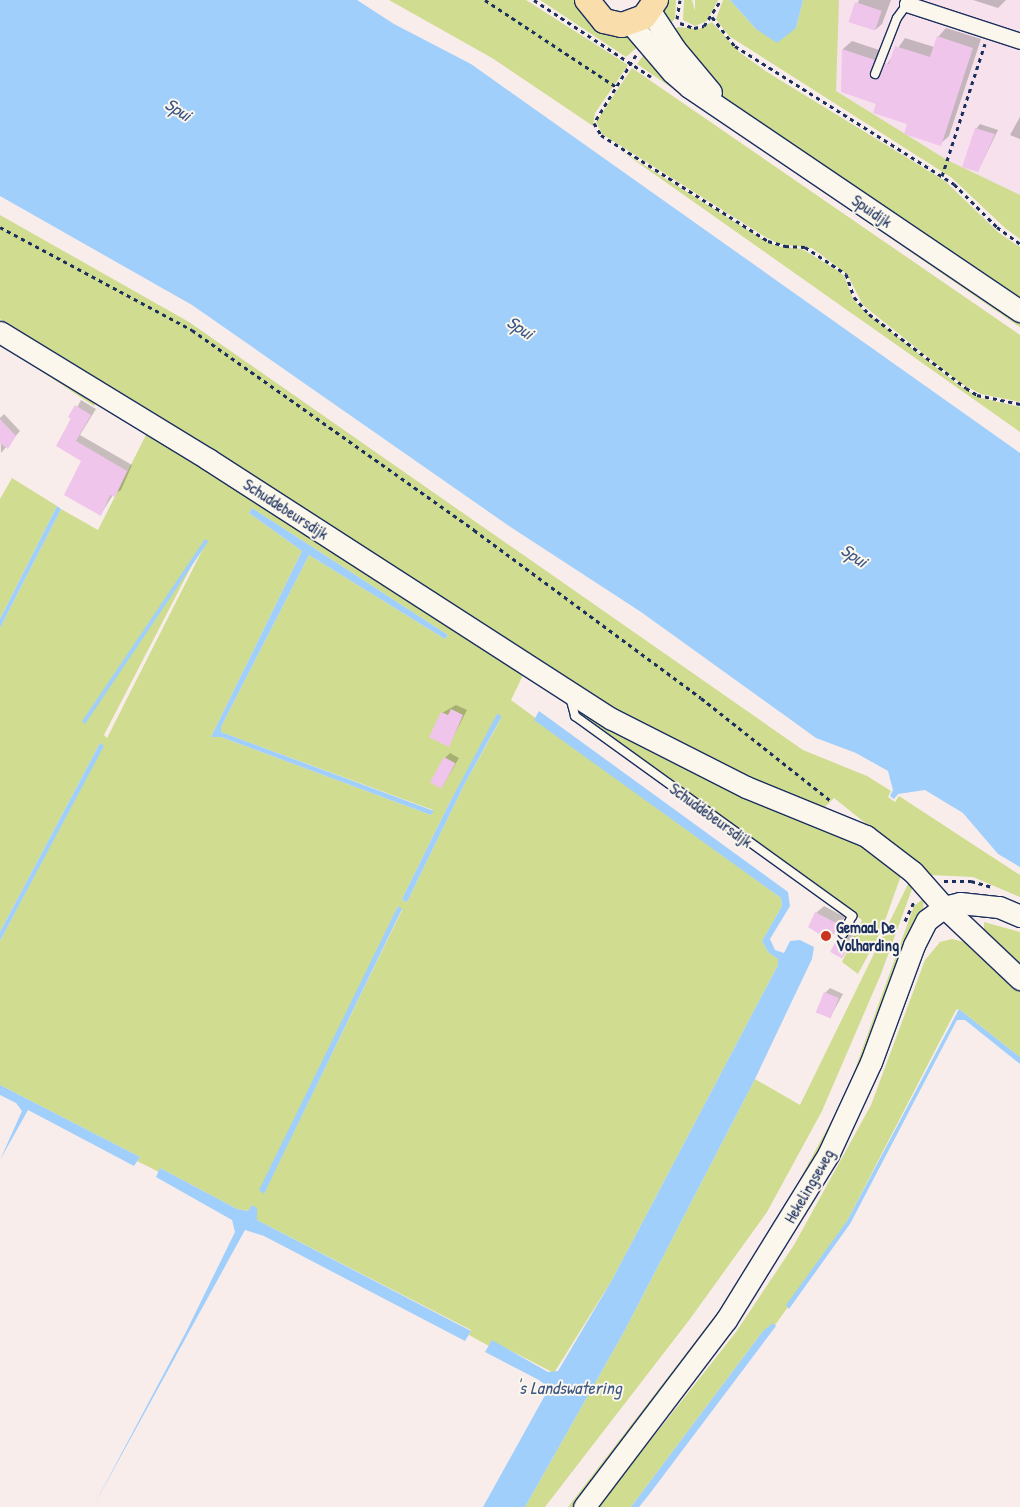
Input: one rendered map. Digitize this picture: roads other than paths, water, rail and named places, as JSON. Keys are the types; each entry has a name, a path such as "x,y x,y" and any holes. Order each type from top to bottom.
{"main road":[{"path":"587,0 604,21 645,12"},
{"name":"Spuidijk","path":"645,12 668,55 689,87 726,110 1020,311"},
{"name":"Schuddebeursdijk","path":"0,332 208,459 569,692 691,761 866,836 889,852 944,907"},
{"path":"944,907 974,903 999,907 1020,916"},
{"path":"944,907 1020,978"},
{"name":"Hekelingseweg","path":"584,1507 720,1328 765,1262 851,1110 919,933 927,920 944,907"}],"street":[{"path":"908,2 1020,41"}],"lane":[{"path":"875,74 897,18 908,2"},
{"name":"Schuddebeursdijk","path":"569,692 575,716 852,916 843,934"}],"water":[{"name":"Spui","path":"0,0 357,0 394,24 471,64 1020,453 1020,867 998,854 963,813 925,790 898,794 894,799 890,796 893,790 888,771 856,753 816,738 641,612 509,526 192,305 0,196"},
{"path":"730,0 803,0 796,28 777,43 756,29"},
{"path":"57,506 61,509 0,628 0,619"},
{"path":"252,508 448,635 445,639 309,555 221,727 221,732 434,811 431,815 221,737 211,737 302,551 249,513"},
{"path":"205,539 208,541 85,724 82,721"},
{"name":"'s Landswatering","path":"539,711 788,892 790,906 770,939 775,950 784,953 790,941 800,940 814,947 812,959 755,1079 625,1330 525,1507 483,1507 549,1388 539,1380 485,1352 492,1340 548,1372 558,1371 612,1280 778,965 778,959 768,952 762,941 782,906 781,898 534,720"},
{"path":"497,714 502,716 464,785 407,902 404,901 402,899 450,802"},
{"path":"100,743 104,746 0,941 0,932"},
{"path":"398,906 402,909 264,1194 259,1190"},
{"path":"959,1009 1020,1057 1020,1064 965,1020 957,1020 850,1224 789,1309 786,1305 847,1221"},
{"path":"0,1085 140,1157 134,1166 28,1110 0,1160 22,1111 16,1103 0,1095"},
{"path":"160,1168 237,1209 248,1211 252,1205 257,1208 257,1220 471,1331 465,1341 264,1236 245,1230 93,1507 186,1332 235,1232 232,1220 156,1177"},
{"path":"773,1323 776,1326 648,1496 639,1507 631,1507 763,1331"}],"place":[{"name":"Gemaal De Volharding","path":"826,936"}]}
